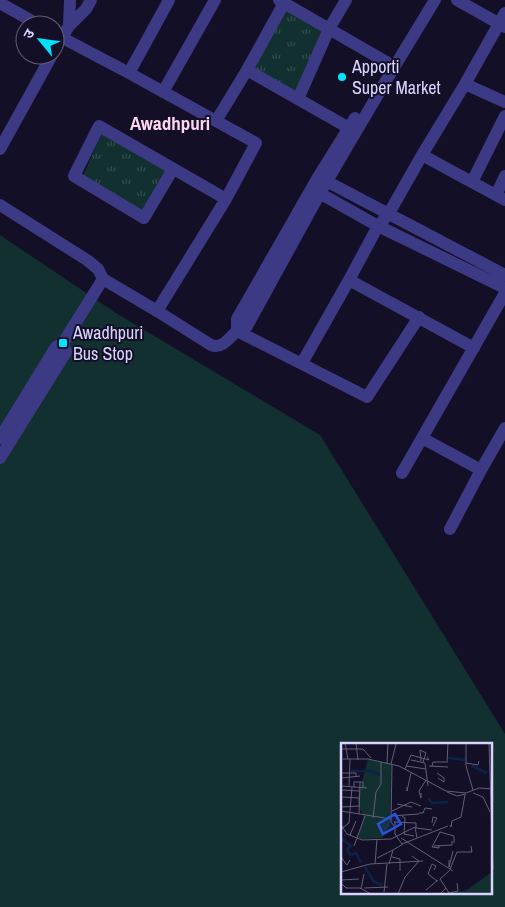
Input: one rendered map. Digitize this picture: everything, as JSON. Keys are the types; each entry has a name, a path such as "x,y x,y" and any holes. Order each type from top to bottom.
{"street":[{"path":"68,26 70,0"},
{"path":"65,29 86,9 91,0"},
{"path":"129,73 169,0"},
{"path":"163,92 214,0"},
{"path":"298,99 329,29 346,0"},
{"path":"0,205 87,260 98,269 103,279 196,337 214,347 227,342 237,332 247,326 349,128 428,0"},
{"path":"319,186 435,0"},
{"path":"302,364 378,226 388,215 503,21 457,0"},
{"path":"216,121 247,70 282,1 388,62"},
{"path":"8,4 24,15"},
{"path":"65,40 256,144 226,199 157,311"},
{"path":"0,149 46,65"},
{"path":"247,70 349,128"},
{"path":"465,84 505,102"},
{"path":"472,182 505,116"},
{"path":"173,169 144,218 74,176 100,126 226,199"},
{"path":"422,155 500,197 505,176"},
{"path":"319,186 388,215 505,275"},
{"path":"319,186 378,226 505,288"},
{"path":"0,438 56,347 64,343 103,279"},
{"path":"349,280 474,348"},
{"path":"402,474 505,293"},
{"path":"237,332 367,397 419,317"},
{"path":"0,458 66,352 64,343"},
{"path":"450,529 505,428"},
{"path":"422,438 481,470"}],"green space":[{"path":"286,9 324,31 297,93 254,69"},
{"path":"102,133 168,171 143,211 83,176"},
{"path":"0,235 116,313 320,435 505,734 505,907 0,907"}],"place":[{"name":"Apporti Super Market","path":"342,77"},
{"name":"Awadhpuri Bus Stop","path":"63,343"}],"district":[{"name":"Awadhpuri","path":"170,123"}]}
